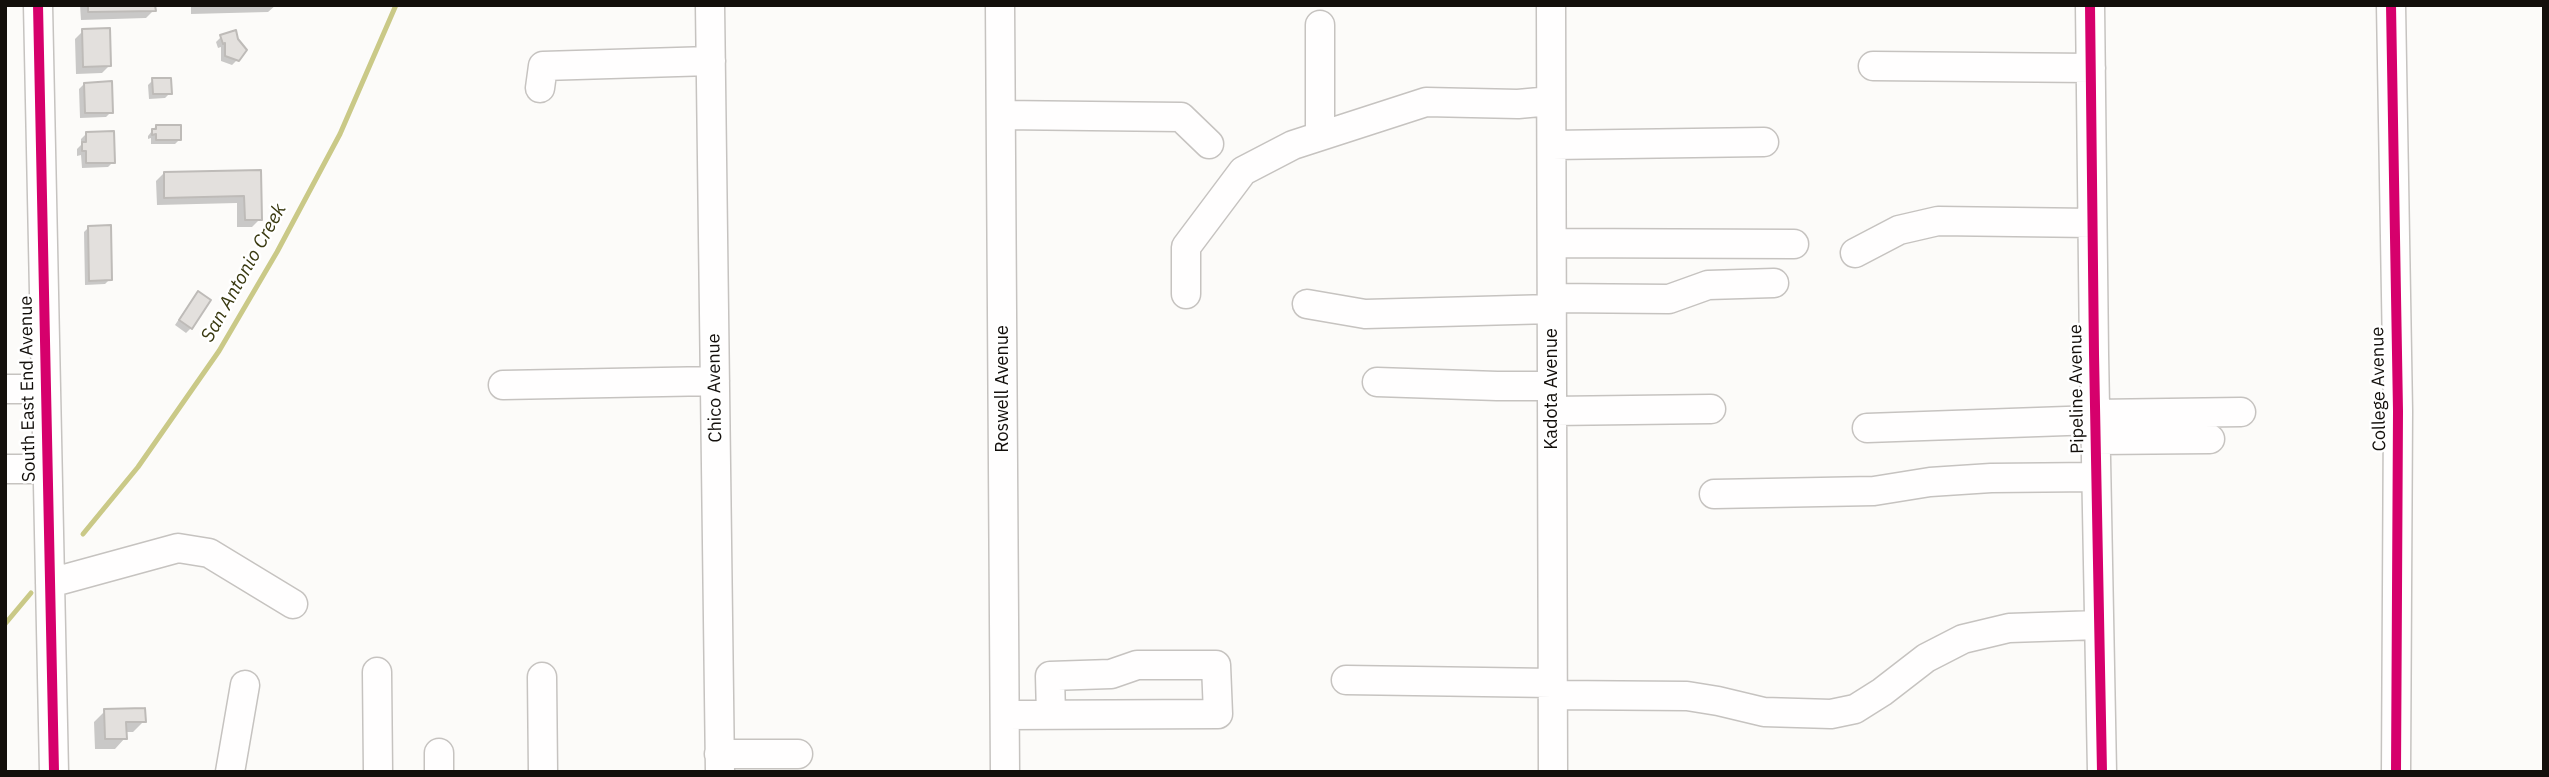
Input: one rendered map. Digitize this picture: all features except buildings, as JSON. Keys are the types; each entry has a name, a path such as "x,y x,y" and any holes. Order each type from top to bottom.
{"street":[{"name":"South East End Avenue","path":"38,5 54,772"},
{"name":"Chico Avenue","path":"710,5 720,763"},
{"name":"Roswell Avenue","path":"1000,5 1005,772"},
{"name":"Kadota Avenue","path":"1552,5 1553,772"},
{"name":"Pipeline Avenue","path":"2090,5 2102,772"},
{"name":"College Avenue","path":"2390,5 2398,411 2396,772"},
{"path":"1320,25 1320,136"},
{"path":"540,88 544,66 711,61"},
{"path":"1873,66 2091,68"},
{"path":"1186,294 1186,247 1243,171 1293,145 1426,102 1518,104 1552,101"},
{"path":"1001,115 1181,117 1209,144"},
{"path":"1552,145 1764,142"},
{"path":"1855,253 1899,230 1938,220 2092,223"},
{"path":"1552,243 1794,244"},
{"path":"1307,304 1365,314 1669,299 1708,285 1774,283"},
{"path":"503,385 715,381"},
{"path":"1377,382 1711,409"},
{"path":"5,388 46,388"},
{"path":"1867,428 2095,425 2241,412"},
{"path":"2095,425 2210,439"},
{"path":"5,469 47,469"},
{"path":"1714,494 1874,491 1930,482 1991,478 2096,477"},
{"path":"50,583 178,548 209,553 293,604"},
{"path":"1346,681 1686,696 1764,712 1831,714 1855,709 1926,658 1963,639 2009,628 2099,625"},
{"path":"1005,715 1051,715 1218,714 1216,664 1137,665 1111,674 1050,676 1051,715"},
{"path":"377,672 378,772"},
{"path":"542,677 543,772"},
{"path":"230,772 245,685"},
{"path":"720,763 798,754"}],"waterway":[{"name":"San Antonio Creek","path":"83,534 138,467 219,351 277,252 340,134 396,5"},
{"name":"San Antonio Creek","path":"5,624 31,593"}],"cycle path":[{"path":"38,5 54,772"},
{"path":"2090,5 2102,772"},
{"path":"2391,5 2398,411 2396,772"}]}
